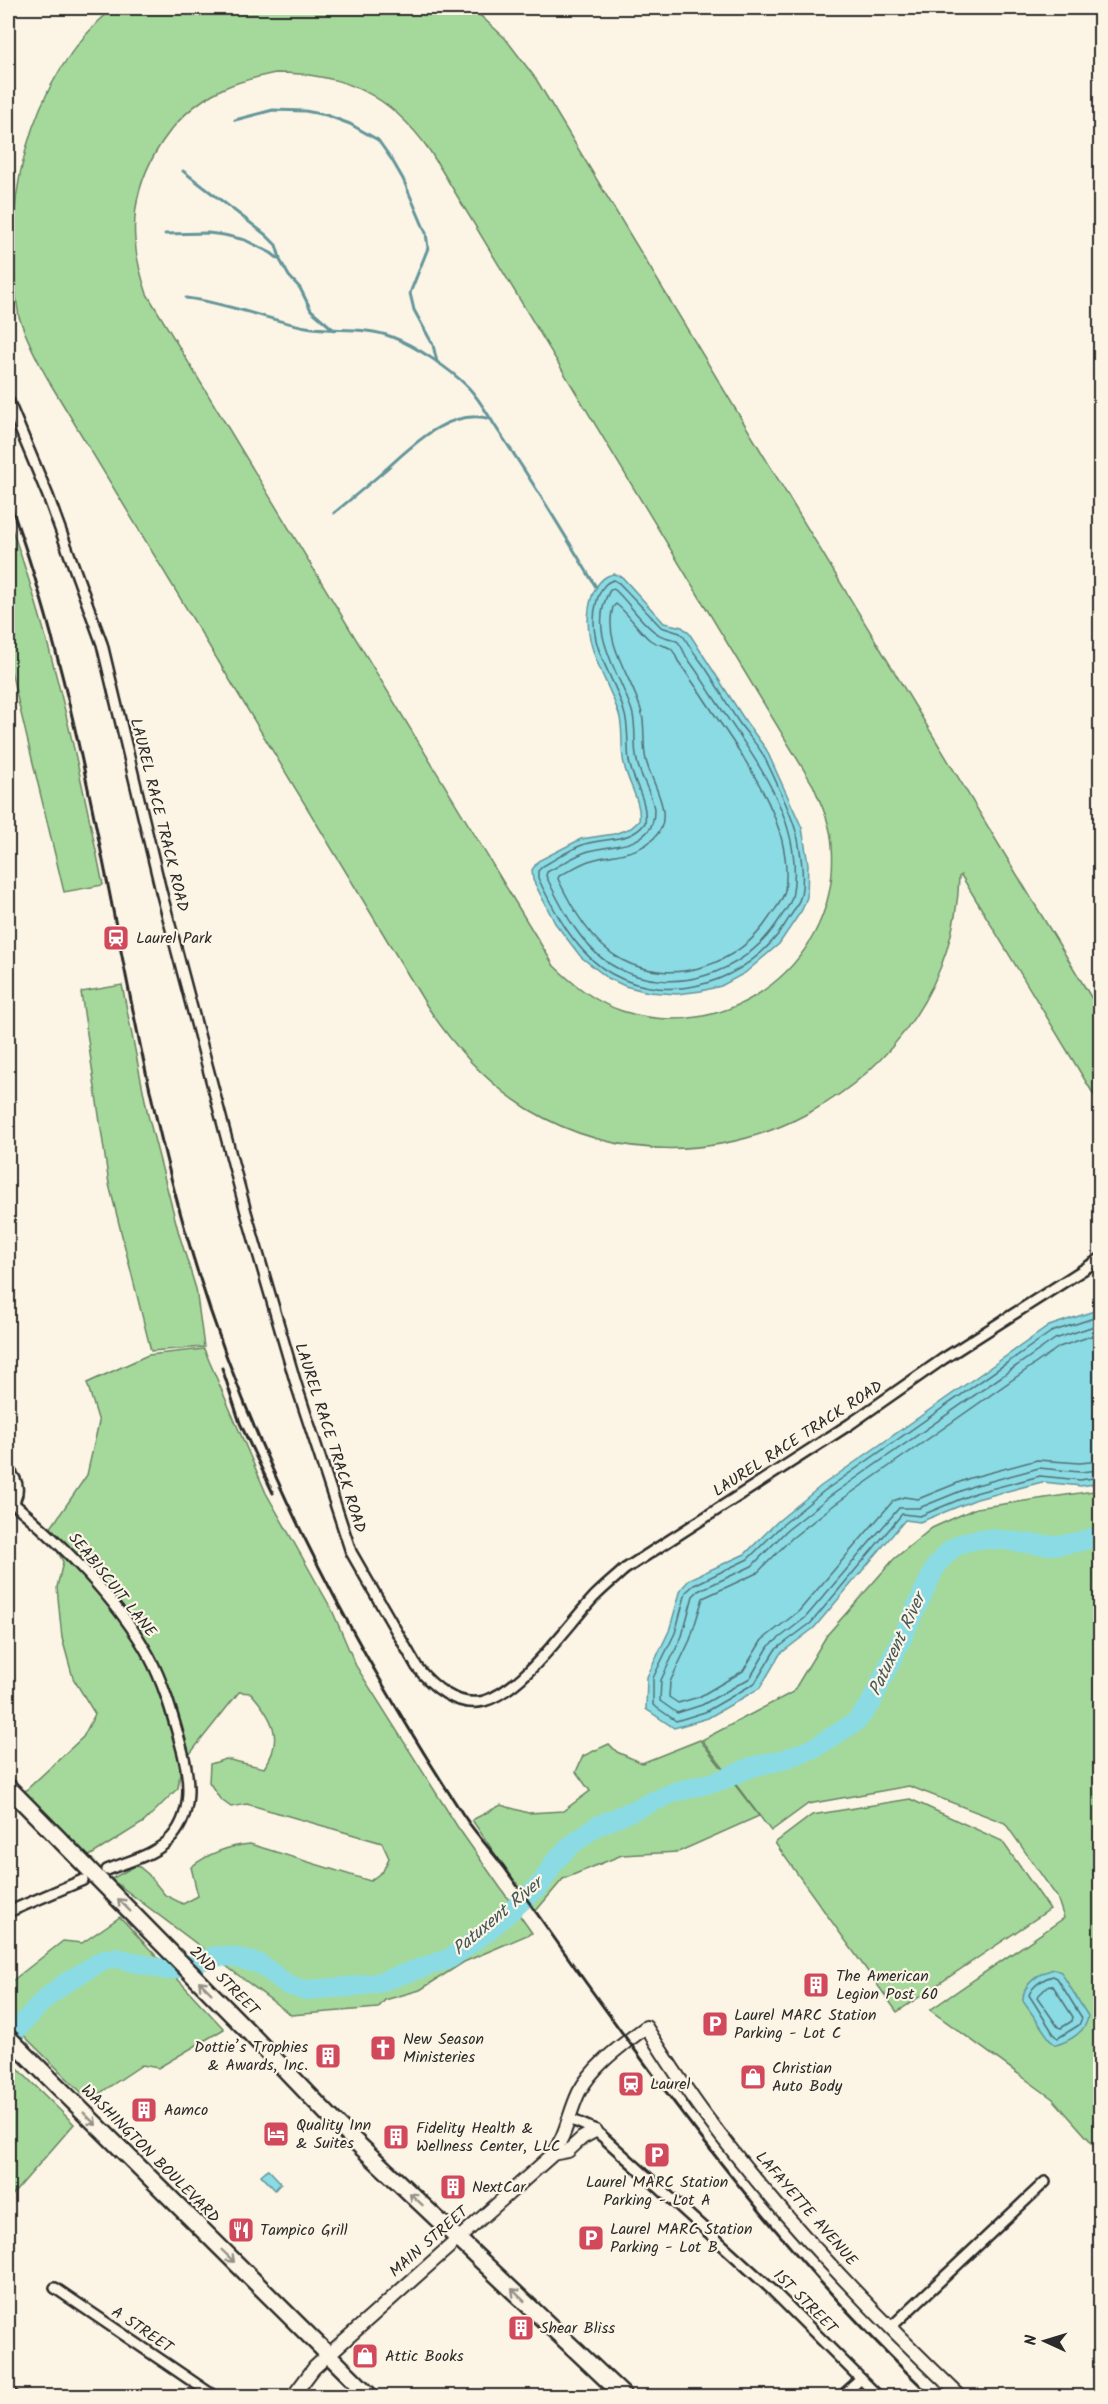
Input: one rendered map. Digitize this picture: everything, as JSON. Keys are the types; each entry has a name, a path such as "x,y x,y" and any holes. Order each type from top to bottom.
{"main road":[{"name":"2ND STREET","path":"8,1787 339,2126 624,2397"},
{"name":"WASHINGTON BOULEVARD","path":"8,2037 370,2397"}],"street":[{"name":"LAUREL RACE TRACK ROAD","path":"8,400 48,496 102,644 161,891 246,1212 296,1384 351,1552 417,1667 441,1691 470,1702 482,1701 512,1687 595,1596 625,1569 850,1424 943,1359 1101,1259"},
{"path":"8,1470 17,1484 18,1492 10,1506"},
{"name":"SEABISCUIT LANE","path":"10,1506 48,1532 130,1626 150,1657 172,1714 181,1747 189,1784 186,1812 180,1826 171,1839 156,1850 107,1870"},
{"path":"8,1912 83,1880"},
{"name":"MAIN STREET","path":"293,2397 314,2368 552,2154 562,2141 579,2093 592,2073 615,2051 646,2027"},
{"name":"LAFAYETTE AVENUE","path":"646,2027 704,2114 754,2178 891,2328 960,2397"},
{"name":"1ST STREET","path":"570,2119 595,2131 764,2282 878,2397"},
{"path":"552,2154 568,2151 582,2138 595,2131"},
{"path":"891,2328 1045,2182"},
{"name":"A STREET","path":"55,2288 214,2397"},
{"path":"842,2397 861,2379"},
{"path":"8,2392 14,2397"}],"green space":[{"path":"113,8 472,8 505,38 536,79 1100,1012 1100,1105 961,875 946,952 914,1018 867,1072 809,1113 742,1139 671,1148 598,1139 528,1109 498,1088 472,1063 448,1036 427,1006 50,383 22,326 14,275 13,232 17,190 26,148 40,109 59,72 83,38","holes":["275,73 300,74 344,83 382,101 415,131 430,151 813,785 828,822 832,846 830,888 818,925 798,958 771,985 739,1004 702,1016 663,1019 622,1011 585,992 554,966 147,294 136,254 135,217 146,173 169,133 184,115 222,89 241,81"]},
{"path":"8,518 37,608 62,700 103,885 64,892 8,659"},
{"path":"122,985 148,1115 196,1289 204,1347 151,1351 109,1184 81,992"},
{"path":"204,1349 266,1493 332,1610 356,1666 457,1826 532,1933 464,1962 420,1990 385,2000 378,2008 291,2015 111,1879 137,1865 148,1874 165,1895 183,1904 198,1896 191,1867 219,1851 250,1844 370,1881 383,1871 389,1858 382,1843 247,1804 231,1807 220,1799 209,1782 210,1764 226,1759 264,1768 274,1747 275,1738 270,1720 251,1693 239,1692 181,1765 178,1788 144,1822 88,1857 23,1793 83,1737 95,1714 73,1678 62,1638 57,1587 63,1562 48,1532 87,1475 99,1422 87,1383 148,1355"},
{"path":"1100,1490 1100,2152 1053,2099 930,2010 1064,1918 1057,1897 1005,1823 909,1786 808,1804 771,1831 702,1740 793,1692 827,1635 894,1559 932,1528 976,1508"},
{"path":"700,1740 759,1816 678,1852 622,1855 563,1879 535,1912 472,1820 501,1805 528,1813 563,1811 590,1791 576,1772 583,1756 609,1744 617,1752 642,1763"},
{"path":"910,1799 1002,1841 1050,1909 897,2012 775,1843 812,1815"},
{"path":"120,1917 224,2029 158,2068 142,2065 100,2093 83,2094 8,2020 8,1984 63,1941 82,1943"},
{"path":"15,2066 74,2124 8,2200 8,2076"}],"water":[{"path":"614,574 622,577 664,623 682,627 689,633 766,749 802,828 808,864 807,897 802,910 779,944 745,973 721,986 701,991 677,994 648,992 625,986 608,978 581,957 555,923 533,880 532,870 538,861 581,839 614,834 631,828 639,821 637,800 623,758 619,714 595,656 588,628 592,596 603,579"},
{"path":"1100,1309 1100,1483 1081,1486 1042,1482 977,1499 920,1522 905,1520 814,1628 780,1654 760,1688 708,1718 674,1728 646,1709 647,1677 669,1631 681,1589 690,1579 745,1554 777,1522 821,1486 1049,1326"},
{"path":"1054,1969 1061,1972 1088,2016 1085,2026 1077,2035 1056,2045 1023,2001 1028,1984 1043,1973"},
{"path":"268,2169 281,2183 275,2190 261,2175"}],"waterway":[{"path":"235,120 273,110 305,111 326,115 350,124 378,140 403,179 426,233 428,248 410,293 414,310 433,345 437,362"},
{"path":"183,171 266,235 276,245 280,258"},
{"path":"165,234 224,235 245,240 271,253 280,260 289,276 300,288 311,310 334,330"},
{"path":"186,298 306,327 360,330 382,334 411,346 442,366 461,380 481,403 596,587"},
{"path":"334,513 432,431 460,419 475,417 491,419"},
{"name":"Patuxent River","path":"8,2039 45,1999 65,1983 105,1959 117,1958 167,1970 216,1956 233,1957 260,1964 288,1985 304,1990 377,1983 451,1958 488,1931 541,1884 555,1861 595,1827 675,1792 722,1780 751,1767 782,1760 814,1748 857,1721 871,1703 934,1570 945,1555 957,1546 984,1539 1060,1545 1100,1536"}],"railway":[{"path":"8,498 38,588 63,680 85,772 141,1049 186,1233 210,1311 238,1387 303,1535 379,1678 469,1823 504,1867 661,2085 745,2193 834,2297 931,2396"},
{"path":"222,1368 240,1423 273,1493"}],"place":[{"name":"Laurel Park","path":"116,938"},
{"name":"The American Legion Post 60","path":"816,1985"},
{"name":"Laurel MARC Station Parking - Lot C","path":"715,2024"},
{"name":"New Season Ministeries","path":"383,2048"},
{"name":"Dottie’s Trophies & Awards, Inc.","path":"328,2056"},
{"name":"Christian Auto Body","path":"753,2077"},
{"name":"Laurel","path":"631,2084"},
{"name":"Aamco","path":"144,2110"},
{"name":"Quality Inn & Suites","path":"276,2134"},
{"name":"Fidelity Health & Wellness Center, LLC","path":"396,2137"},
{"name":"Laurel MARC Station Parking - Lot A","path":"657,2155"},
{"name":"NextCar","path":"453,2187"},
{"name":"Tampico Grill","path":"241,2230"},
{"name":"Laurel MARC Station Parking - Lot B","path":"591,2238"},
{"name":"Shear Bliss","path":"521,2328"},
{"name":"Attic Books","path":"365,2356"}]}
